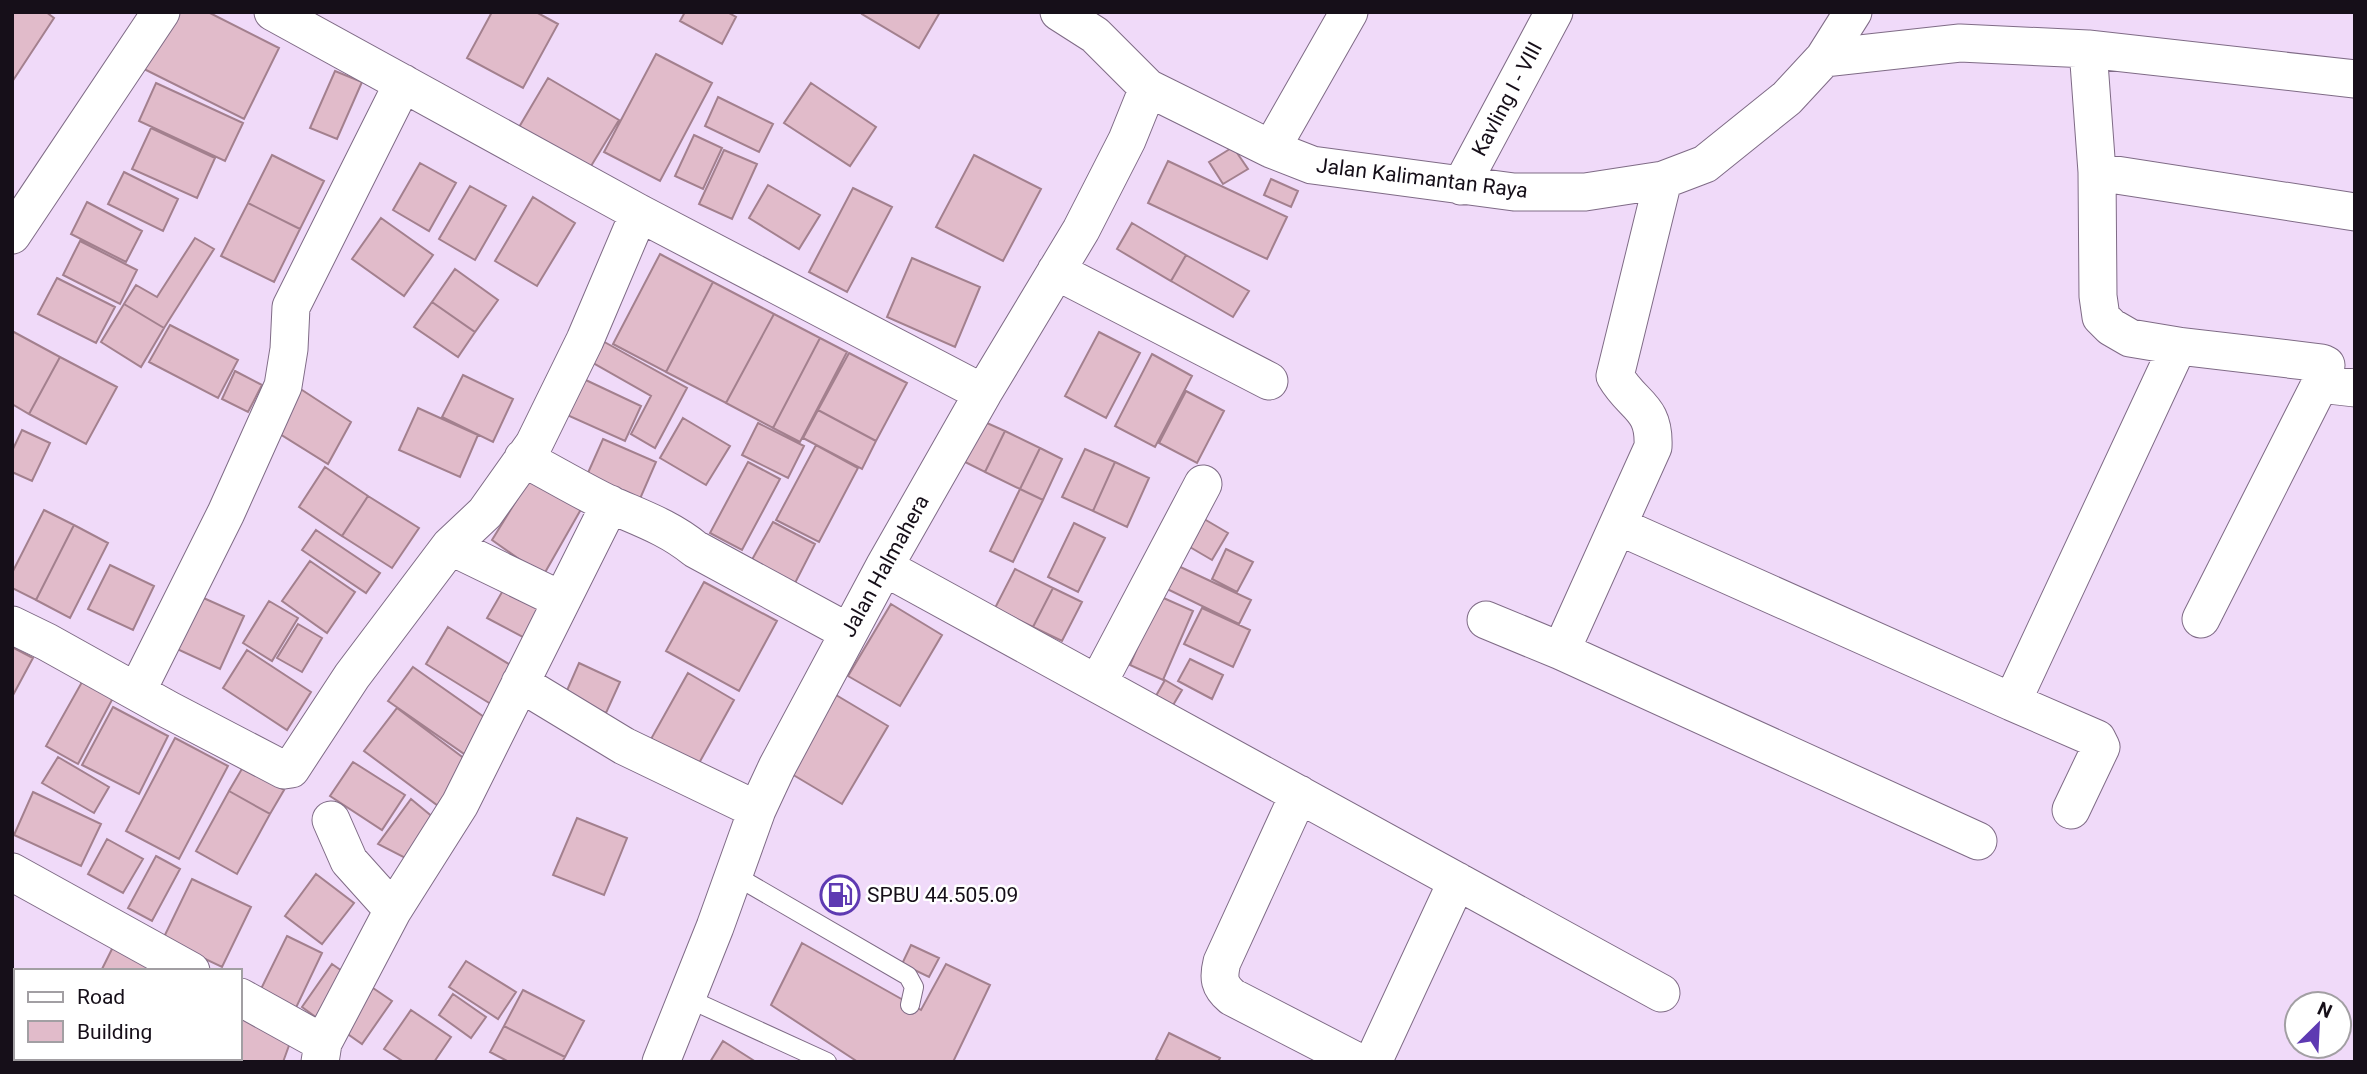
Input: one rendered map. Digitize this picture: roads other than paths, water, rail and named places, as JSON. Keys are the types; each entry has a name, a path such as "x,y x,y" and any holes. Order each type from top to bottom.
{"street":[{"path":"12,235 161,12"},
{"path":"273,12 639,213 983,393"},
{"name":"Jalan Kalimantan Raya","path":"1059,12 1095,36 1148,89 1271,149 1312,165 1514,192 1585,192 1663,180 1706,164 1787,97 1824,58 1853,12"},
{"path":"1271,149 1349,12"},
{"name":"Kavling I - VIII","path":"1461,186 1554,12"},
{"path":"1824,58 1960,43 2088,49 2355,79"},
{"path":"2088,49 2097,172 2098,296 2102,317 2111,327 2130,338 2322,363 2326,365 2337,386 2201,619"},
{"path":"137,691 226,513 283,386 289,349 291,307 403,83"},
{"name":"Jalan Halmahera","path":"661,1062 776,767 884,566 1081,230 1127,140 1148,89"},
{"path":"2097,172 2355,212"},
{"path":"1561,651 1653,447 1654,430 1649,417 1622,388 1615,376 1663,180"},
{"path":"12,625 288,771 294,767 310,737 352,676 450,547 485,513 534,444 585,340 639,213"},
{"path":"1056,271 1269,381"},
{"path":"2012,702 2178,346"},
{"path":"523,458 610,504 648,519 695,549 848,632"},
{"path":"1098,683 1203,484"},
{"path":"242,998 322,1053 393,910 460,804 610,504"},
{"path":"1618,526 2097,740 2101,747 2071,810"},
{"path":"450,547 561,600"},
{"path":"884,566 1661,993"},
{"path":"1486,620 1561,651 1978,841"},
{"path":"520,683 624,746 757,810"},
{"path":"1299,794 1222,962 1220,985 1232,997 1358,1062"},
{"path":"331,820 349,862 393,910"},
{"path":"12,872 187,969"},
{"path":"1373,1062 1457,881"}],"lane":[{"path":"734,875 908,975 914,987 910,1005"},
{"path":"687,998 827,1062"}],"place":[{"name":"SPBU 44.505.09","path":"840,895"}]}
